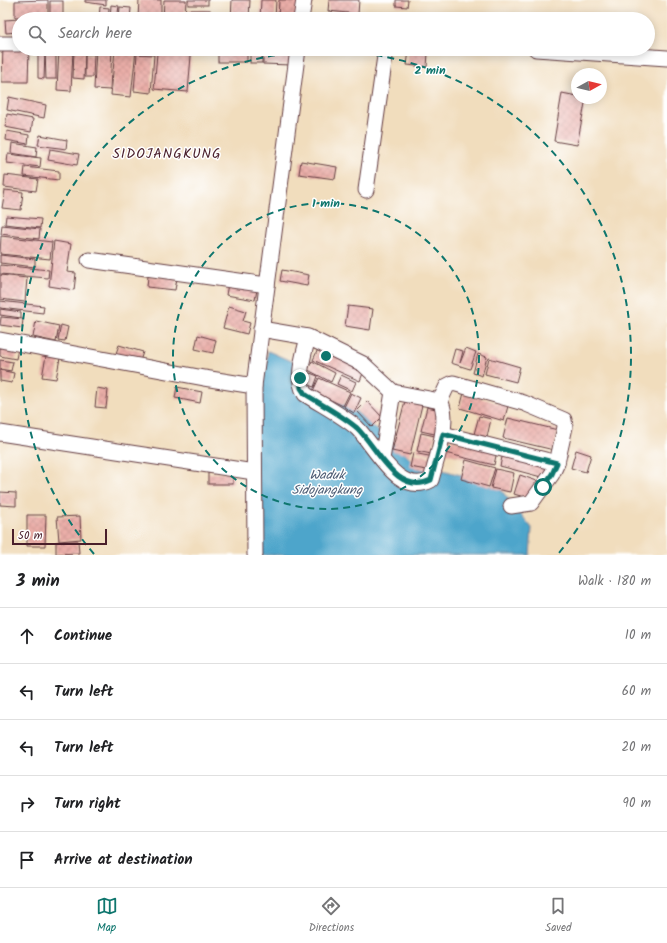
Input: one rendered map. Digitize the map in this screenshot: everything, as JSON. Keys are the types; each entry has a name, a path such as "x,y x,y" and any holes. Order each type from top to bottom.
{"street":[{"path":"302,12 304,0"},
{"path":"0,44 12,44"},
{"path":"255,555 254,386 297,56"},
{"path":"366,190 385,56"},
{"path":"638,56 667,58"},
{"path":"89,260 267,284"},
{"path":"261,329 308,337 363,364 393,392 440,401"},
{"path":"308,337 300,378 301,388 305,394 357,428 395,475 407,481 426,482 431,480 443,434 442,405 440,401 447,386 453,383 524,403 561,417 565,422 565,427 557,463 552,474 531,503 510,506"},
{"path":"0,340 196,377 254,386"},
{"path":"382,459 393,392"},
{"path":"0,433 254,472"},
{"path":"443,434 557,463"}],"water":[{"name":"Waduk Sidojangkung","path":"268,351 309,369 322,392 354,410 414,462 475,479 501,490 532,528 530,555 255,555 254,410 266,368"}],"building":[{"path":"48,0 48,12 15,12 15,1"},
{"path":"85,0 106,0 106,5 85,2"},
{"path":"139,0 161,0 161,12 138,12"},
{"path":"164,0 186,0 185,12 163,12"},
{"path":"188,0 208,0 208,5 188,5"},
{"path":"232,0 250,0 249,12 231,12"},
{"path":"261,0 276,0 275,12 260,12"},
{"path":"279,0 301,0 300,12 278,12"},
{"path":"329,0 359,0 358,12 328,11"},
{"path":"396,0 408,0 407,7 396,6"},
{"path":"50,1 63,1 63,12 50,12"},
{"path":"111,5 119,6 118,12 110,12"},
{"path":"100,7 109,8 109,12 100,12"},
{"path":"120,7 131,8 131,12 120,12"},
{"path":"189,10 210,10 210,12 189,12"},
{"path":"5,20 12,20 12,33 6,33"},
{"path":"3,45 12,47 12,56 29,56 28,82 2,82"},
{"path":"38,56 45,56 44,79 38,78"},
{"path":"45,56 56,56 56,79 46,79"},
{"path":"59,56 73,56 71,91 57,90"},
{"path":"74,56 85,56 84,79 73,78"},
{"path":"85,56 94,56 93,77 85,77"},
{"path":"96,56 112,56 110,90 94,89"},
{"path":"114,56 135,56 131,97 111,95"},
{"path":"137,56 154,56 151,93 134,91"},
{"path":"157,56 191,56 188,92 154,89"},
{"path":"218,56 247,56 247,62 218,62"},
{"path":"250,56 262,56 262,63 250,63"},
{"path":"263,56 291,56 291,65 263,64"},
{"path":"408,56 428,56 427,67 407,65"},
{"path":"562,93 571,95 571,104 585,104 577,145 554,141"},
{"path":"9,97 46,105 44,118 7,110"},
{"path":"7,114 33,119 31,132 5,127"},
{"path":"7,131 29,135 28,144 6,140"},
{"path":"40,135 67,140 66,149 38,145"},
{"path":"12,143 37,147 36,157 11,153"},
{"path":"50,149 79,154 77,165 48,160"},
{"path":"8,154 41,158 40,167 7,163"},
{"path":"301,161 337,167 335,179 299,174"},
{"path":"25,167 59,171 59,180 24,176"},
{"path":"5,175 38,179 36,191 4,187"},
{"path":"5,190 23,192 21,210 2,208"},
{"path":"6,216 41,219 40,228 5,224"},
{"path":"2,225 40,229 39,239 1,234"},
{"path":"1,236 52,242 50,259 0,254"},
{"path":"54,241 71,244 67,272 76,273 74,290 49,286"},
{"path":"0,255 35,259 35,267 0,263"},
{"path":"0,265 49,270 48,278 0,274"},
{"path":"282,270 309,275 307,286 280,281"},
{"path":"0,275 27,278 25,302 0,299"},
{"path":"148,276 177,278 175,290 147,287"},
{"path":"228,284 257,290 255,300 226,295"},
{"path":"0,301 44,306 43,313 0,308"},
{"path":"229,306 246,311 243,321 250,323 247,334 223,328"},
{"path":"348,306 373,309 370,330 345,326"},
{"path":"0,309 21,312 21,318 0,315"},
{"path":"1,317 23,319 22,328 0,325"},
{"path":"36,321 59,326 56,342 33,337"},
{"path":"61,325 68,327 65,341 58,340"},
{"path":"198,335 216,340 213,353 195,349"},
{"path":"119,345 143,352 139,364 115,356"},
{"path":"0,346 18,349 16,359 0,356"},
{"path":"319,347 365,368 360,381 313,360"},
{"path":"466,348 476,352 470,369 451,363 455,349 463,351 460,363"},
{"path":"478,354 487,357 482,376 473,373"},
{"path":"46,356 60,358 56,379 42,377"},
{"path":"489,358 520,367 516,382 485,374"},
{"path":"0,360 13,362 11,371 0,369"},
{"path":"312,361 335,373 331,382 308,370"},
{"path":"0,370 14,373 12,383 0,381"},
{"path":"310,373 318,376 314,387 305,384"},
{"path":"341,375 356,382 352,391 337,384"},
{"path":"319,378 350,392 343,406 313,391"},
{"path":"177,387 202,392 200,403 175,398"},
{"path":"97,388 108,390 106,408 95,407"},
{"path":"351,393 361,398 354,413 344,407"},
{"path":"464,393 508,406 504,421 460,408"},
{"path":"367,401 382,417 372,427 357,411"},
{"path":"405,401 422,405 410,455 392,451"},
{"path":"427,407 440,410 439,435 421,431"},
{"path":"479,416 491,419 487,437 474,434"},
{"path":"508,418 558,430 554,450 503,438"},
{"path":"421,433 435,436 431,454 417,451"},
{"path":"448,439 497,451 494,465 445,453"},
{"path":"576,450 591,455 586,472 571,468"},
{"path":"413,453 434,457 432,471 410,467"},
{"path":"503,453 548,464 545,478 500,466"},
{"path":"466,460 495,468 489,487 461,479"},
{"path":"496,469 514,473 510,492 491,488"},
{"path":"208,473 233,473 233,484 208,484"},
{"path":"520,475 537,481 531,499 514,494"},
{"path":"0,492 16,493 16,506 0,505"},
{"path":"27,515 46,515 45,546 27,546"},
{"path":"80,516 81,539 59,541 57,517"},
{"path":"78,541 79,553 56,554 56,542"}],"district":[{"name":"SIDOJANGKUNG","path":"167,154"}],"route":[{"path":"300,378 301,388 305,394 357,428 395,475 407,481 421,483 431,480 443,434 557,463 552,474 543,487"}]}
